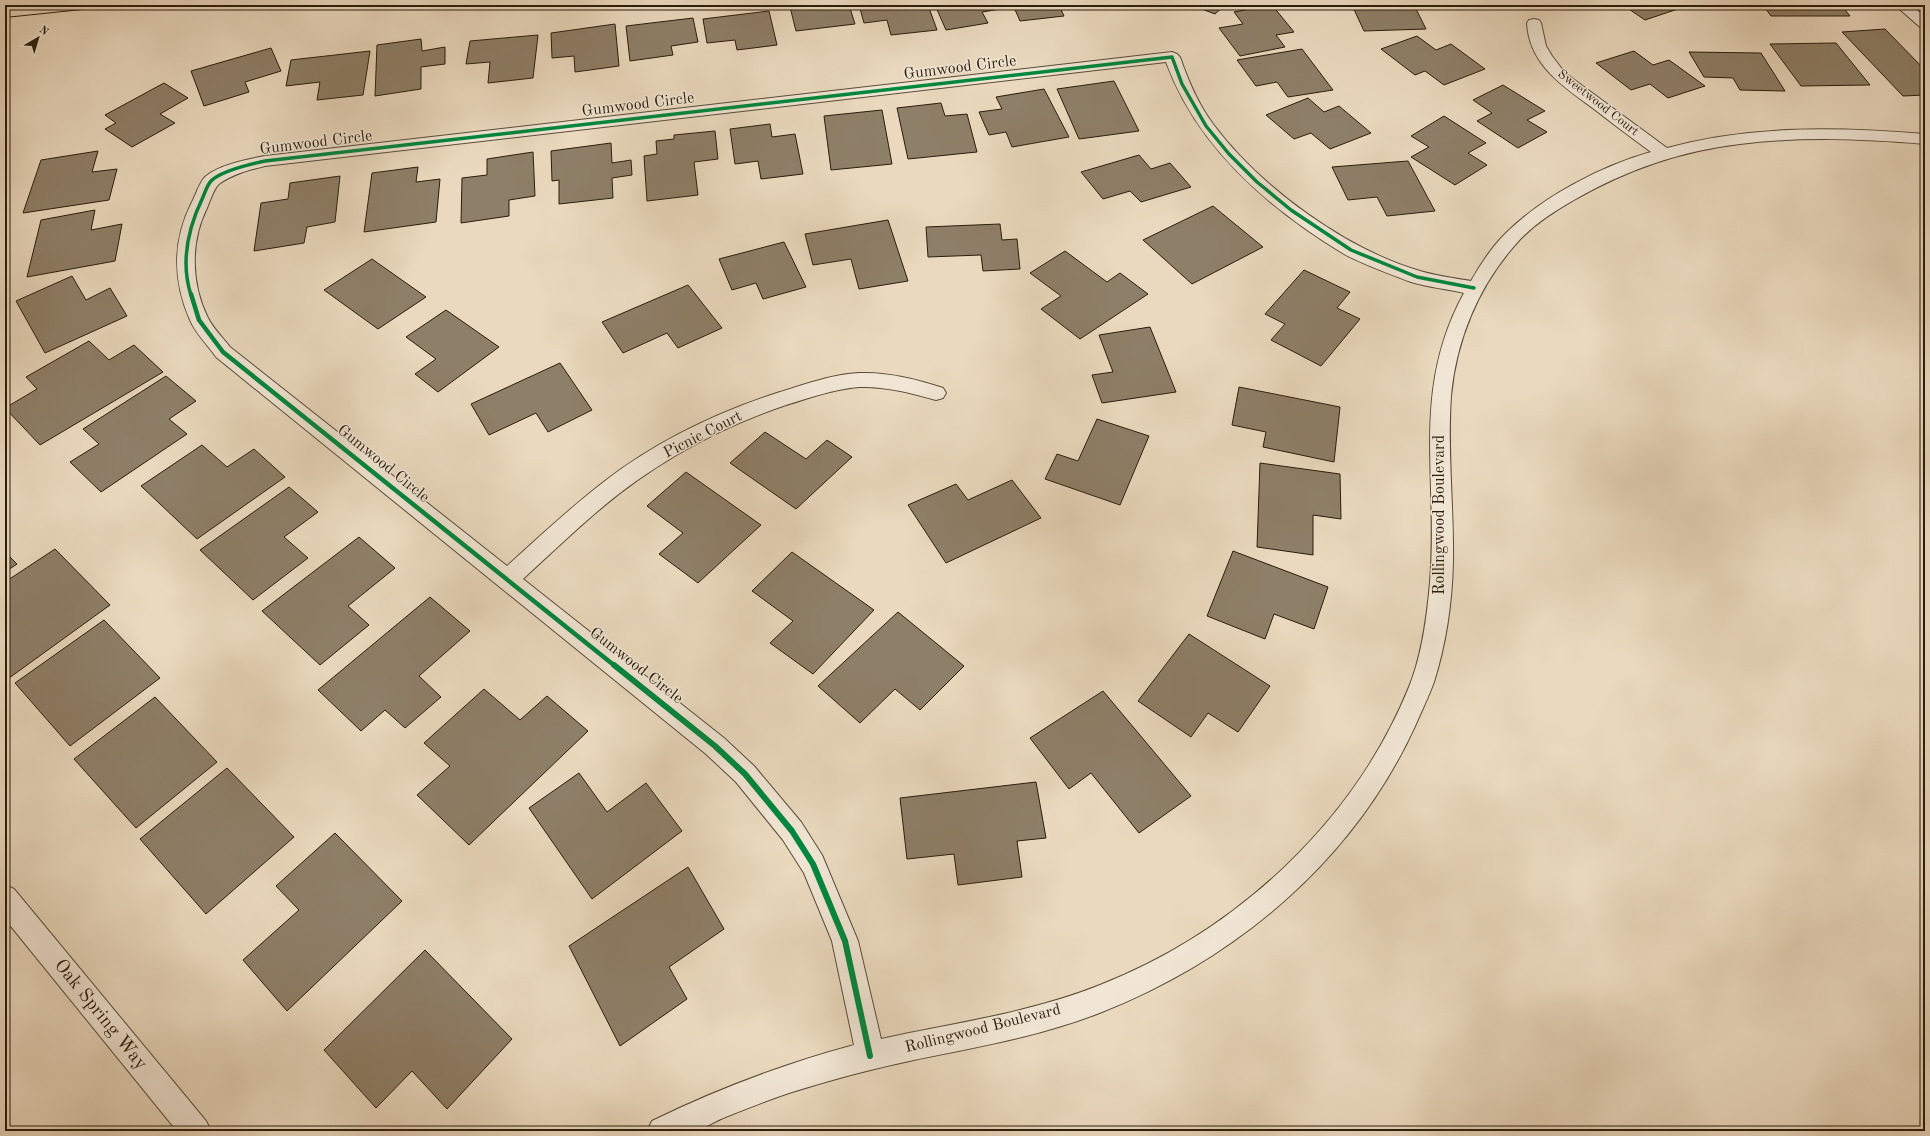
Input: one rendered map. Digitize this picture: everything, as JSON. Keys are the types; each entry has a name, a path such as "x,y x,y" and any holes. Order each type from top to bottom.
{"highway":[{"path":"5,13 82,5"}],"street":[{"path":"1902,5 1925,24"},
{"name":"Sweetwood Court","path":"1534,23 1534,36 1539,49 1560,76 1663,153"},
{"name":"Gumwood Circle","path":"870,1056 845,941 813,864 792,831 745,774 715,746 223,352 199,320 188,285 185,267 186,248 196,212 211,181 238,167 265,161 1172,57 1182,84 1206,126 1229,154 1257,182 1291,210 1351,250 1417,277 1474,288"},
{"name":"Rollingwood Boulevard","path":"662,1131 686,1118 792,1076 870,1056 1027,1022 1100,999 1169,966 1231,928 1286,883 1333,836 1370,786 1400,734 1423,680 1440,601 1442,547 1440,408 1444,371 1466,305 1474,288 1509,241 1538,215 1587,182 1645,158 1663,153 1709,143 1756,136 1830,132 1925,139"},
{"name":"Picnic Court","path":"506,580 593,502 650,462 709,429 756,408 828,385 859,380 906,383 936,393"},
{"name":"Oak Spring Way","path":"5,898 196,1131"}],"building":[{"path":"806,5 849,5 855,24 796,31 790,7"},
{"path":"859,5 928,5 937,30 891,35 887,20 864,23"},
{"path":"935,5 1005,5 1007,8 982,12 988,23 946,30"},
{"path":"1013,5 1059,5 1064,16 1020,21"},
{"path":"1191,5 1225,5 1215,14"},
{"path":"1272,5 1294,32 1276,35 1285,47 1240,56 1219,28 1243,24 1234,12"},
{"path":"1352,5 1414,5 1426,29 1364,31"},
{"path":"1623,5 1672,5 1678,9 1645,20"},
{"path":"1763,5 1841,5 1850,16 1771,16"},
{"path":"769,11 777,45 737,50 735,40 707,43 703,19"},
{"path":"693,18 698,42 671,46 673,55 630,61 626,26"},
{"path":"615,24 619,66 575,72 574,56 552,58 551,33"},
{"path":"1885,29 1925,70 1925,95 1903,96 1842,32"},
{"path":"538,35 533,78 488,83 490,62 466,64 470,41"},
{"path":"1417,36 1436,50 1451,44 1485,69 1444,85 1425,71 1415,75 1381,49"},
{"path":"421,39 422,51 445,47 445,64 421,67 421,89 375,96 377,45"},
{"path":"1836,43 1870,85 1801,86 1770,44"},
{"path":"271,48 281,71 245,82 249,92 204,106 191,71"},
{"path":"1302,49 1333,90 1288,97 1277,82 1256,86 1237,60"},
{"path":"370,51 363,95 317,100 320,82 286,86 291,60"},
{"path":"1634,51 1653,65 1669,60 1705,86 1668,98 1650,84 1631,90 1596,63"},
{"path":"1689,52 1761,53 1785,91 1740,90 1733,78 1704,77"},
{"path":"1114,81 1139,131 1079,139 1057,89"},
{"path":"164,83 188,98 160,114 175,123 132,147 105,129 116,123 105,115"},
{"path":"1503,85 1545,111 1527,120 1547,132 1518,148 1477,121 1492,113 1473,100"},
{"path":"1044,89 1069,137 1012,147 1006,132 989,135 979,112 1002,109 996,97"},
{"path":"1308,98 1324,112 1339,106 1371,133 1330,149 1311,133 1294,139 1266,115"},
{"path":"941,103 945,116 967,114 977,152 908,159 897,108"},
{"path":"882,110 892,164 831,170 824,116"},
{"path":"1444,116 1486,143 1468,153 1487,165 1455,185 1411,157 1429,147 1411,136"},
{"path":"770,124 772,137 795,134 803,174 761,179 758,161 735,164 730,129"},
{"path":"715,131 718,159 694,162 698,195 647,201 644,156 657,154 656,141 674,139 674,135"},
{"path":"611,143 612,163 631,160 632,175 612,178 613,198 559,204 559,180 552,181 551,151"},
{"path":"98,151 92,172 117,169 109,200 23,213 41,160"},
{"path":"533,152 535,196 509,200 509,216 461,223 462,178 487,175 487,159"},
{"path":"1139,155 1151,169 1170,163 1191,187 1141,202 1130,191 1103,199 1081,172"},
{"path":"1408,161 1435,211 1387,216 1377,197 1348,200 1332,167"},
{"path":"418,167 416,182 440,179 436,222 364,232 372,173"},
{"path":"340,176 335,222 307,227 304,243 254,251 261,203 288,199 290,183"},
{"path":"1213,206 1263,247 1192,284 1143,240"},
{"path":"95,210 91,230 122,224 115,261 27,277 41,220"},
{"path":"888,220 908,281 859,289 851,259 813,265 805,234"},
{"path":"1000,224 1002,240 1017,239 1020,269 983,271 981,255 928,257 926,227"},
{"path":"784,242 806,287 763,299 756,283 732,290 719,259"},
{"path":"1065,251 1107,282 1120,273 1148,294 1080,339 1041,309 1061,296 1030,273"},
{"path":"372,259 426,297 378,329 324,290"},
{"path":"1304,270 1350,292 1337,308 1360,319 1321,366 1271,340 1285,324 1265,314"},
{"path":"72,276 86,300 110,288 127,316 45,353 16,301"},
{"path":"688,285 722,328 678,348 667,333 623,353 602,322"},
{"path":"446,310 499,347 438,392 415,374 436,359 406,337"},
{"path":"1150,327 1176,392 1102,403 1092,375 1113,372 1099,335"},
{"path":"89,341 109,360 134,345 163,372 40,445 5,408 37,389 26,377"},
{"path":"560,363 592,410 548,432 536,413 489,435 471,404"},
{"path":"166,376 196,401 169,419 187,434 101,492 70,462 99,444 83,429"},
{"path":"1239,387 1340,407 1334,462 1263,447 1266,432 1232,425"},
{"path":"1097,419 1149,436 1120,505 1045,479 1057,454 1078,461"},
{"path":"765,432 806,459 827,440 852,457 796,509 730,463"},
{"path":"202,445 227,467 254,449 285,477 197,539 141,486"},
{"path":"1260,463 1340,474 1341,519 1313,515 1313,555 1257,547"},
{"path":"686,472 761,525 698,583 659,554 683,533 647,506"},
{"path":"1012,480 1041,518 946,563 908,505 956,484 968,500"},
{"path":"289,487 318,512 284,537 308,558 253,600 200,550"},
{"path":"359,537 395,568 348,606 369,625 320,665 262,611"},
{"path":"55,549 110,605 5,681 5,582"},
{"path":"1233,551 1328,587 1314,629 1274,614 1265,639 1207,616"},
{"path":"5,552 17,564 5,572"},
{"path":"792,552 874,610 813,674 770,643 793,621 752,591"},
{"path":"430,597 470,631 419,676 441,697 405,728 385,710 361,731 318,690"},
{"path":"898,612 964,666 920,710 895,689 860,723 818,686"},
{"path":"104,620 160,678 70,746 15,683"},
{"path":"1189,634 1270,686 1238,732 1208,713 1191,737 1138,701"},
{"path":"484,689 520,720 547,696 588,731 469,845 417,795 450,766 424,743"},
{"path":"1103,691 1191,796 1139,833 1091,773 1069,789 1030,738"},
{"path":"155,697 217,762 136,828 74,759"},
{"path":"227,768 294,837 206,914 140,839"},
{"path":"579,773 607,812 646,783 682,831 592,899 529,808"},
{"path":"1036,782 1046,838 1017,841 1022,877 958,885 954,854 907,859 900,798"},
{"path":"335,833 402,901 287,1011 243,960 299,910 276,886"},
{"path":"688,867 724,929 669,967 687,999 620,1046 569,946"},
{"path":"425,950 512,1039 447,1109 412,1071 376,1108 324,1050"}],"cycle path":[{"path":"870,1056 845,941 813,864 792,831 745,774 715,746 223,352 199,320 188,285 185,267 186,248 196,212 211,181 238,167 265,161 1172,57 1182,84 1206,126 1229,154 1257,182 1291,210 1351,250 1417,277 1474,288"}]}
